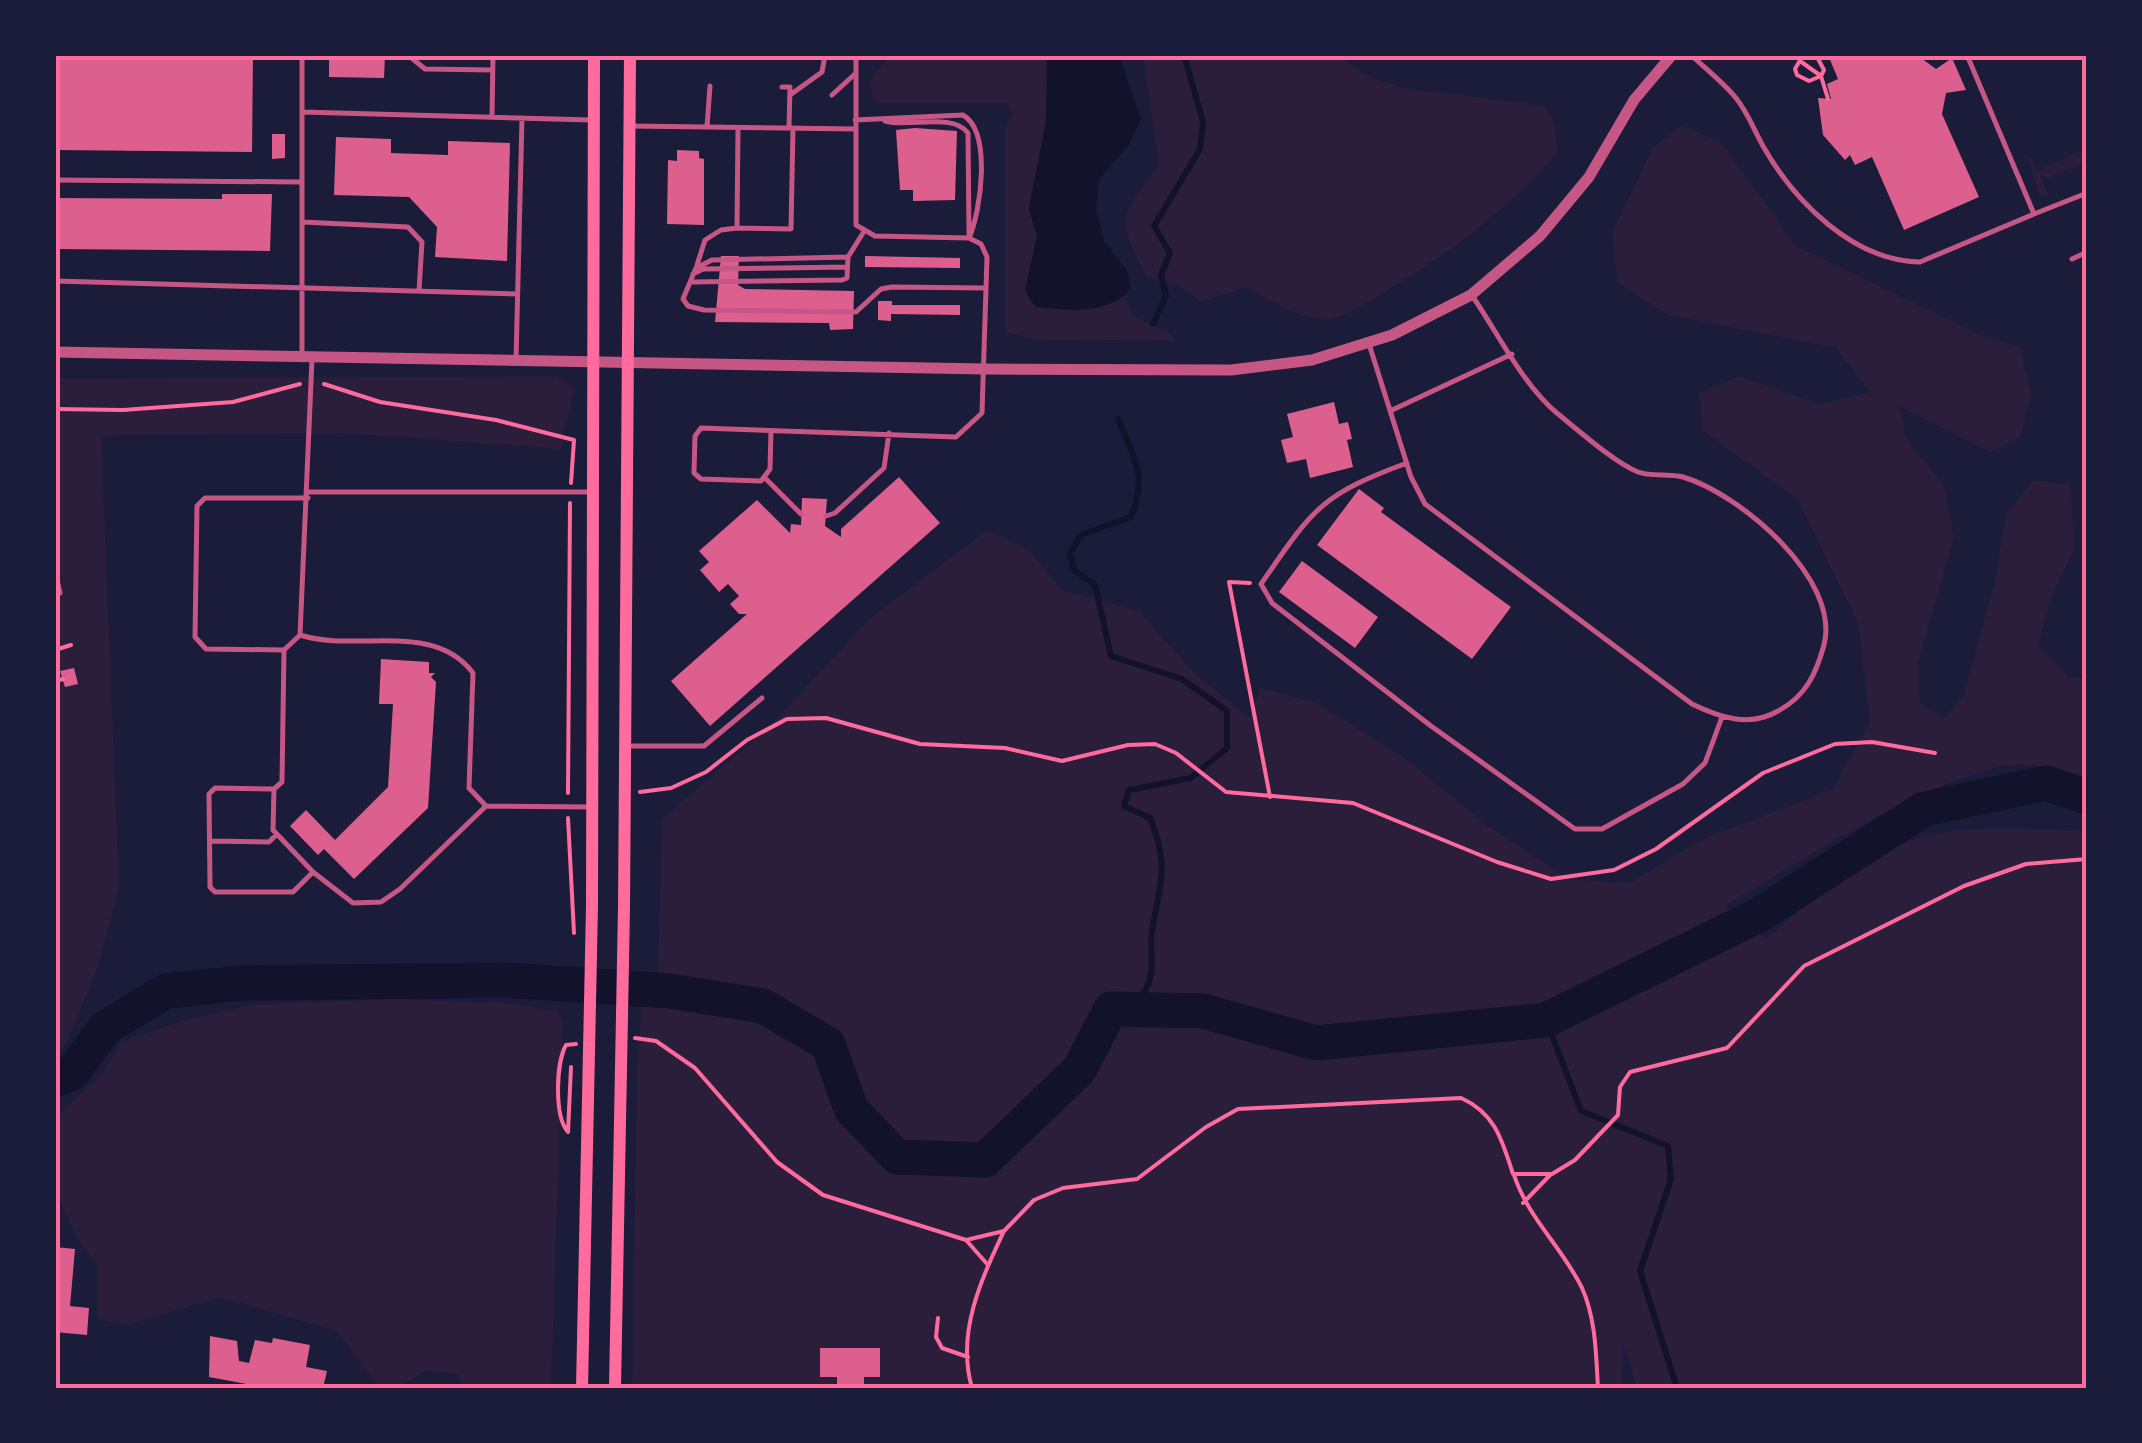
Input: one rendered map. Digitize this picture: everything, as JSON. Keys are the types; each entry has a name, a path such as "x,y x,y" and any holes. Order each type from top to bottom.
{"main road":[{"path":"582,1388 592,906 594,55"},
{"path":"615,1388 626,746 630,55"}],"street":[{"path":"55,352 985,369 1231,370 1312,360 1368,343 1471,295 1540,236 1589,177 1634,100 1672,55"}],"lane":[{"path":"302,55 301,222 308,495 302,528 300,635 284,650 206,649 195,637 197,506 205,498 308,495 594,492"},
{"path":"408,55 425,69 493,70"},
{"path":"492,118 493,55"},
{"path":"790,96 822,72 825,55"},
{"path":"771,431 770,469 760,480 701,479 694,473 695,436 701,428 956,438 982,413 986,257 981,244 969,238 863,233 856,226 856,55"},
{"path":"1691,55 1738,100 1777,168 1804,200 1842,233 1880,254 1920,262 2087,192"},
{"path":"1967,55 2034,214"},
{"path":"832,94 856,73"},
{"path":"707,128 710,86"},
{"path":"782,87 790,87 791,229 737,228 705,240 683,298 688,306 742,311 856,312 881,289 892,286 986,288"},
{"path":"302,112 594,120"},
{"path":"884,120 919,114 964,115 977,126 981,143 978,218 969,238"},
{"path":"516,362 522,118"},
{"path":"856,120 962,126 968,133 969,238"},
{"path":"630,126 856,129"},
{"path":"737,228 738,128"},
{"path":"55,180 301,182"},
{"path":"301,222 408,227 422,242 419,291"},
{"path":"688,284 697,279 842,280 847,278 848,257 863,233"},
{"path":"2072,258 2087,252"},
{"path":"694,271 712,260 848,257"},
{"path":"694,271 847,268"},
{"path":"55,281 518,294"},
{"path":"1368,343 1406,462 1425,504 1692,704 1730,721 1776,713 1806,690 1817,670 1828,631 1809,579 1758,517 1681,476 1638,472 1557,413 1541,398 1471,295"},
{"path":"1390,411 1512,354"},
{"path":"826,516 836,514 884,468 888,433"},
{"path":"1406,462 1345,486 1308,516 1262,584 1272,603 1575,829 1602,829 1682,784 1705,763 1722,718"},
{"path":"764,477 800,514"},
{"path":"55,572 60,593"},
{"path":"300,635 322,642 428,643 465,662 473,672 469,788 486,806"},
{"path":"284,650 282,782 274,789 215,788 209,794 210,887 215,892 292,892 314,872"},
{"path":"626,746 704,746 762,698"},
{"path":"274,789 273,830 314,872 353,903 382,902 486,806 592,807"},
{"path":"210,841 268,842 277,834"}],"path":[{"path":"1816,55 1824,63 1821,76"},
{"path":"1821,76 1802,80 1795,69 1801,57 1821,76 1828,99"},
{"path":"574,440 570,492 568,806 574,906"},
{"path":"1262,584 1229,582 1270,797"},
{"path":"55,650 71,645"},
{"path":"55,681 62,679"},
{"path":"625,792 671,788 706,772 748,740 788,719 826,718 920,744 1005,748 1062,760 1128,745 1155,744 1176,753 1226,792 1354,803 1497,862 1552,879 1614,870 1656,849 1762,773 1835,744 1872,742 1935,753"},
{"path":"1523,1203 1552,1174 1575,1160 1618,1115 1620,1087 1630,1072 1727,1048 1804,966 1964,886 2026,864 2087,860"},
{"path":"624,1040 656,1041 694,1068 777,1162 823,1195 966,1240 1004,1231"},
{"path":"571,1065 568,1132 561,1114 561,1055 566,1045 586,1043"},
{"path":"972,1388 968,1357 970,1310 1004,1231 1034,1200 1064,1188 1137,1179 1238,1108 1461,1098 1484,1108 1501,1137 1523,1203 1583,1290 1595,1334 1598,1388"},
{"path":"1513,1174 1552,1174"},
{"path":"966,1240 988,1265"},
{"path":"938,1318 936,1337 942,1348 968,1357"}],"shaded area":[{"path":"890,55 1047,55 1046,122 1030,200 1037,237 1025,291 1032,304 1099,307 1124,296 1134,317 1167,331 1176,341 1032,339 1005,332 1005,129 1013,112 1007,103 879,103 873,98 870,81"},
{"path":"1047,55 1119,55 1141,119 1129,145 1099,179 1096,209 1104,241 1128,272 1130,289 1121,298 1099,307 1036,307 1025,290 1037,237 1029,209 1046,122"},
{"path":"1143,55 1313,55 1344,60 1371,77 1404,88 1545,106 1555,125 1557,153 1497,213 1453,247 1341,316 1306,316 1285,309 1248,287 1201,302 1176,284 1147,277 1127,230 1129,208 1159,166"},
{"path":"1681,126 1720,141 1796,246 1981,335 2020,347 2031,395 2020,438 1990,452 1899,406 1907,440 1944,485 1954,537 1918,663 1920,703 1944,719 1964,694 1995,582 2006,515 2033,480 2070,484 2075,548 2051,598 2038,646 2069,677 2087,679 2087,777 2017,765 1959,780 1890,810 1726,905 1766,939 1857,868 1919,838 1980,829 2087,831 2087,1388 1637,1388 1623,1343 1621,1388 632,1388 637,1067 642,1003 657,1006 662,819 770,726 870,618 988,530 1030,551 1062,590 1140,612 1194,673 1249,718 1261,688 1317,703 1409,761 1489,827 1568,879 1630,883 1701,840 1833,789 1870,722 1858,623 1797,499 1703,431 1699,393 1739,376 1819,404 1870,392 1836,348 1668,315 1617,282 1612,233 1653,147"},
{"path":"2087,148 2087,161 2048,178 2040,176 2048,195 2040,197 2028,159 2032,159 2037,171"},
{"path":"557,376 575,389 560,449 348,433 101,435 119,887 98,967 66,1044 55,1056 55,378"},
{"path":"394,999 511,1003 556,1011 563,1022 551,1388 462,1388 458,1375 425,1370 399,1388 379,1388 337,1331 220,1297 127,1325 97,1319 97,1265 77,1238 55,1192 55,1118 104,1072 121,1042 184,1020 258,1004"}],"building":[{"path":"55,55 253,55 252,152 55,150"},
{"path":"329,55 385,55 384,78 329,77"},
{"path":"1828,55 1917,55 1936,69 1952,58 1966,90 1946,93 1942,114 1979,197 1904,230 1872,157 1855,165 1850,155 1845,160 1823,135 1818,98 1831,99 1827,84 1838,79"},
{"path":"896,130 957,131 955,200 913,201 913,190 900,190"},
{"path":"272,134 285,134 285,158 272,159"},
{"path":"336,137 391,139 391,153 448,155 448,141 510,143 507,261 435,257 437,227 409,197 334,195"},
{"path":"677,150 699,151 699,158 704,159 704,225 667,224 668,160 677,161"},
{"path":"222,194 272,194 270,251 55,249 55,198 222,199"},
{"path":"721,256 739,256 738,285 745,289 854,291 853,329 830,330 829,323 715,322"},
{"path":"865,256 960,258 960,268 865,267"},
{"path":"878,301 892,301 892,305 960,305 960,315 891,314 891,321 878,320"},
{"path":"1334,402 1339,424 1348,422 1353,467 1310,478 1306,459 1287,463 1281,440 1293,437 1287,414"},
{"path":"899,477 940,523 710,726 671,681 747,614 739,614 730,604 739,596 728,584 719,592 700,570 709,562 699,551 757,500 790,533 791,524 801,525 802,498 827,499 825,526 841,537 841,529"},
{"path":"1359,489 1384,508 1381,512 1511,607 1472,659 1317,545"},
{"path":"1302,561 1378,617 1355,648 1279,592"},
{"path":"381,659 429,662 429,673 435,673 431,677 436,682 428,808 354,879 324,849 318,855 290,826 306,810 335,840 388,787 393,704 379,704"},
{"path":"74,668 78,684 65,687 60,671"},
{"path":"55,1247 75,1249 70,1306 89,1308 87,1335 55,1332"},
{"path":"210,1336 237,1341 239,1361 249,1363 255,1340 272,1343 273,1338 310,1345 306,1367 327,1371 323,1388 257,1386 209,1377"},
{"path":"820,1348 880,1348 880,1377 864,1377 864,1388 837,1388 837,1377 820,1377"}],"waterway":[{"path":"1153,324 1166,296 1161,275 1170,253 1154,226 1200,149 1203,122 1184,55"},
{"path":"1118,419 1137,467 1136,502 1131,517 1081,535 1070,553 1074,570 1095,585 1111,656 1182,679 1227,711 1227,748 1191,778 1129,790 1124,806 1150,818 1160,849 1162,874 1148,985 1139,997 1118,1009"},
{"path":"55,1080 72,1073 105,1028 166,991 243,983 506,980 670,991 763,1006 828,1044 851,1109 897,1157 985,1160 1079,1070 1111,1009 1203,1011 1316,1043 1546,1020 1759,915 1924,809 2046,783 2087,797"},
{"path":"1546,1020 1581,1111 1668,1146 1671,1179 1640,1271 1677,1388"}]}
